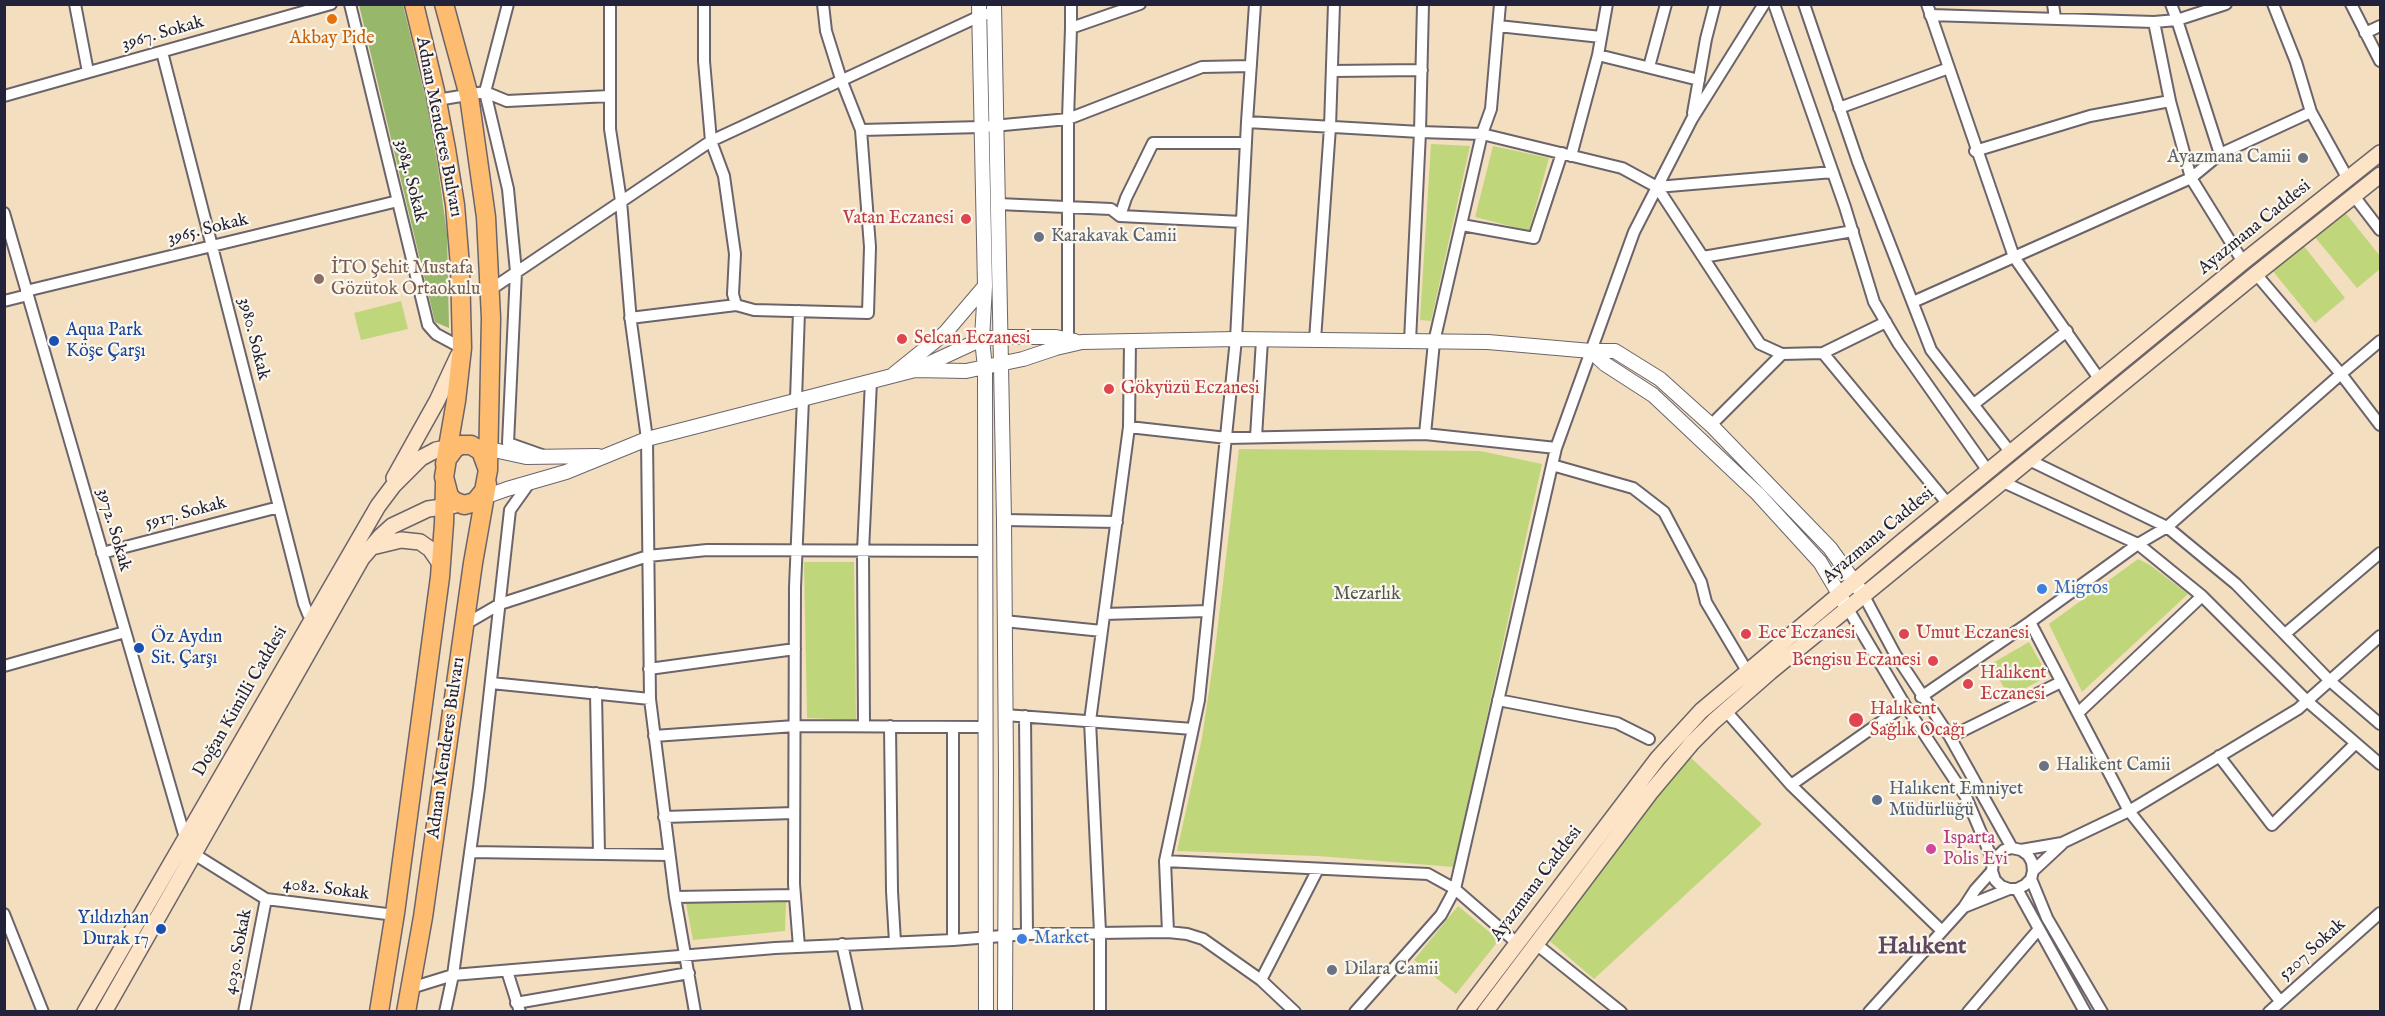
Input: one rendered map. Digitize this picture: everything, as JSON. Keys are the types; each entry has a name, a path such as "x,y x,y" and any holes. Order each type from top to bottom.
{"main road":[{"name":"Adnan Menderes Bulvarı","path":"414,4 437,100 455,205 461,276 463,450"},
{"name":"Adnan Menderes Bulvarı","path":"378,1011 395,915 441,565 445,483 463,450 490,290 477,94 444,4"},
{"name":"Ayazmana Caddesi","path":"1480,1009 1536,944 1542,922 1658,758 1701,711 1988,471 2380,153"},
{"path":"2366,165 2379,176"},
{"name":"Ayazmana Caddesi","path":"1480,1009 1517,943 1542,922 1692,743 1726,711 2256,274 2379,176"},
{"path":"378,506 437,401 462,348"},
{"path":"445,483 449,496 454,501 480,491 481,451 463,450"},
{"name":"Doğan Kimilli Caddesi","path":"104,1011 194,854 378,506 393,486 428,453 463,450"},
{"name":"Adnan Menderes Bulvarı","path":"406,1011 464,625 480,491"},
{"name":"Doğan Kimilli Caddesi","path":"86,1011 184,839 316,624 370,548 392,526 407,518 428,509 445,506 480,491"},
{"path":"370,548 401,540 420,542 430,549 441,565"}],"street":[{"path":"75,4 88,72"},
{"name":"3967. Sokak","path":"4,96 331,4"},
{"name":"3984. Sokak","path":"350,4 428,325 436,334 462,348"},
{"path":"508,4 477,94 508,189 516,272 508,443 548,457"},
{"path":"610,4 610,129 621,201 630,318 647,439 650,699 675,897 695,1011"},
{"path":"704,4 704,62 711,141 724,176 735,254 733,294 736,305"},
{"path":"630,318 736,305 754,310 868,313 870,247 861,130 841,79 826,31 823,4"},
{"path":"1068,339 1068,119 1071,4"},
{"path":"1071,28 1140,4"},
{"path":"1168,932 1166,861 1199,700 1227,438 1236,339 1255,4"},
{"path":"1315,340 1330,127 1334,4"},
{"path":"1410,341 1420,132 1423,4"},
{"path":"1425,434 1434,342 1482,134 1491,109 1500,4"},
{"path":"1462,225 1534,238 1566,154 1598,55 1607,4"},
{"path":"1649,68 1666,4"},
{"path":"1692,119 1706,39 1715,4"},
{"path":"1355,1011 1441,915 1455,889 1556,448 1634,232 1692,119 1764,4"},
{"path":"1774,4 1853,231 1874,302 1898,343 1988,471"},
{"path":"1804,4 1858,162 1931,350 2011,453"},
{"path":"2053,4 2055,18"},
{"path":"2171,4 2220,154"},
{"path":"2100,380 2014,257 1929,10 2154,22 2177,20 2226,4"},
{"path":"2273,4 2296,62 2312,112 2348,179"},
{"path":"2351,4 2380,61"},
{"path":"490,290 711,141 980,10 994,8 1004,520 1005,1011"},
{"path":"980,10 985,286 982,339 984,368 986,1011"},
{"path":"2154,22 2170,101 2191,178 2243,262"},
{"path":"1498,26 1601,37"},
{"path":"2365,33 2380,26"},
{"name":"3980. Sokak","path":"162,52 304,604 316,624"},
{"path":"1598,55 1699,80"},
{"path":"861,130 982,127 1068,119 1202,67 1251,66"},
{"path":"1839,108 1949,68"},
{"path":"1332,71 1422,70"},
{"path":"437,100 477,94 507,101 610,96"},
{"path":"1976,151 2090,116 2170,101"},
{"path":"1913,303 2191,178 2220,154 2312,112"},
{"path":"1247,122 1482,134 1622,168 1657,187 1760,344 1782,354 1824,353 1886,322"},
{"path":"1120,216 1126,198 1153,143 1246,143"},
{"path":"1657,187 1833,172"},
{"path":"2354,196 2380,230"},
{"name":"3965. Sokak","path":"4,301 27,293 212,246 398,201"},
{"path":"998,204 1112,209 1120,216 1242,222"},
{"name":"3972. Sokak","path":"4,213 184,839 194,854"},
{"path":"1703,257 1853,231"},
{"path":"2256,274 2342,374 2380,425"},
{"path":"890,376 945,333 985,286"},
{"path":"799,311 794,813 795,895 799,947"},
{"path":"1974,404 2067,331"},
{"path":"480,491 530,482 566,472 647,439 915,370 982,339 1000,336 1056,337 1082,342 1236,339 1488,342 1615,351 1660,379 1711,425 1830,548 1855,581 1921,697 1950,738 2016,849 2028,855 2032,862 2032,875 2048,918 2102,1011"},
{"path":"1256,437 1262,340"},
{"path":"1100,1011 1100,932 1090,721 1129,428 1130,341"},
{"path":"1921,697 2138,544 2167,527 2380,341"},
{"path":"915,370 966,371 984,368 1082,342"},
{"path":"1591,351 1605,364 1653,395 1758,494 1820,562 1905,705 1966,797 1995,880 2001,886 2013,889 2039,929 2085,1011"},
{"path":"1824,353 1948,504"},
{"path":"1711,425 1782,354"},
{"path":"864,726 863,551 871,381"},
{"path":"1129,428 1227,438 1425,434 1556,448"},
{"path":"463,450 526,457 603,456"},
{"path":"2029,460 2167,527 2236,584 2330,681 2380,724"},
{"path":"1552,465 1633,488 1664,512 1701,582 1706,602 1747,671"},
{"path":"444,1011 453,975 470,852 510,510 530,482"},
{"path":"2003,482 2138,544 2202,596 2307,701 2380,764"},
{"name":"5917. Sokak","path":"102,554 279,507"},
{"path":"1004,520 1116,522"},
{"path":"464,625 500,604 648,556 707,550 985,551"},
{"path":"2285,634 2380,553"},
{"path":"2078,713 2202,596"},
{"path":"1104,614 1208,611"},
{"path":"1004,621 1102,631"},
{"path":"2030,622 2129,811 2280,1001"},
{"path":"4,666 125,632"},
{"path":"1869,1011 1964,907 2004,850 2062,843 2129,811 2298,709 2380,636"},
{"path":"650,669 795,649"},
{"path":"1950,738 2061,682"},
{"path":"491,683 650,699"},
{"path":"596,693 599,854"},
{"path":"1498,700 1617,723 1649,739"},
{"path":"1791,785 1905,705"},
{"path":"1726,711 1791,785 1942,931"},
{"path":"1005,715 1193,729"},
{"path":"1025,716 1027,934"},
{"path":"654,736 795,726 985,727"},
{"path":"890,726 892,891 895,942"},
{"path":"952,940 953,727"},
{"path":"2219,756 2272,825 2355,744"},
{"path":"664,817 794,813"},
{"path":"1964,907 2025,885 2062,843"},
{"path":"470,852 669,855"},
{"name":"4082. Sokak","path":"194,854 266,899 395,915"},
{"path":"1166,861 1428,874 1455,889 1517,943"},
{"path":"1261,980 1318,869"},
{"path":"675,897 795,895"},
{"name":"4030. Sokak","path":"244,1011 266,899"},
{"name":"5207 Sokak","path":"2269,1011 2380,913"},
{"path":"4,914 43,1011"},
{"path":"1968,1011 2039,929"},
{"path":"411,988 453,975 799,947 1027,934 1168,932 1203,939 1261,980 1295,1011"},
{"path":"842,944 857,1011"},
{"path":"1536,944 1620,1011"},
{"path":"507,971 518,1007 689,973"}],"green space":[{"path":"359,5 403,5 427,104 438,168 447,234 449,328 435,322"},
{"path":"1431,144 1470,146 1431,321 1420,320"},
{"path":"1493,146 1549,158 1529,231 1475,217"},
{"path":"2344,211 2380,256 2380,269 2357,288 2314,236"},
{"path":"2303,245 2345,298 2315,323 2272,270"},
{"path":"401,301 408,329 361,340 354,313"},
{"name":"Mezarlık","path":"1239,449 1480,451 1542,464 1454,867 1318,856 1177,851 1202,738"},
{"path":"2138,559 2150,565 2188,594 2082,692 2049,624"},
{"path":"804,562 854,562 856,720 807,718"},
{"path":"2029,642 2048,676 2009,697 1991,664"},
{"path":"1690,757 1762,824 1594,979 1545,937 1624,831"},
{"path":"786,902 785,931 693,940 686,903"},
{"path":"1458,906 1499,940 1456,994 1414,960"}],"place":[{"name":"Akbay Pide","path":"332,19"},
{"name":"Ayazmana Camii","path":"2303,158"},
{"name":"Vatan Eczanesi","path":"966,219"},
{"name":"Karakavak Camii","path":"1039,237"},
{"name":"İTO Şehit Mustafa Gözütok Ortaokulu","path":"319,279"},
{"name":"Selcan Eczanesi","path":"902,339"},
{"name":"Aqua Park Köşe Çarşı","path":"54,341"},
{"name":"Gökyüzü Eczanesi","path":"1109,389"},
{"name":"Migros","path":"2042,589"},
{"name":"Ece Eczanesi","path":"1746,634"},
{"name":"Umut Eczanesi","path":"1904,634"},
{"name":"Öz Aydın Sit. Çarşı","path":"139,648"},
{"name":"Bengisu Eczanesi","path":"1933,661"},
{"name":"Halıkent Eczanesi","path":"1968,684"},
{"name":"Halıkent Sağlık Ocağı","path":"1856,720"},
{"name":"Halikent Camii","path":"2044,766"},
{"name":"Halıkent Emniyet Müdürlüğü","path":"1877,800"},
{"name":"Isparta Polis Evi","path":"1931,849"},
{"name":"Yıldızhan Durak 17","path":"161,929"},
{"name":"Market","path":"1022,939"},
{"name":"Dilara Camii","path":"1332,970"}],"district":[{"name":"Halıkent","path":"1922,948"}]}
